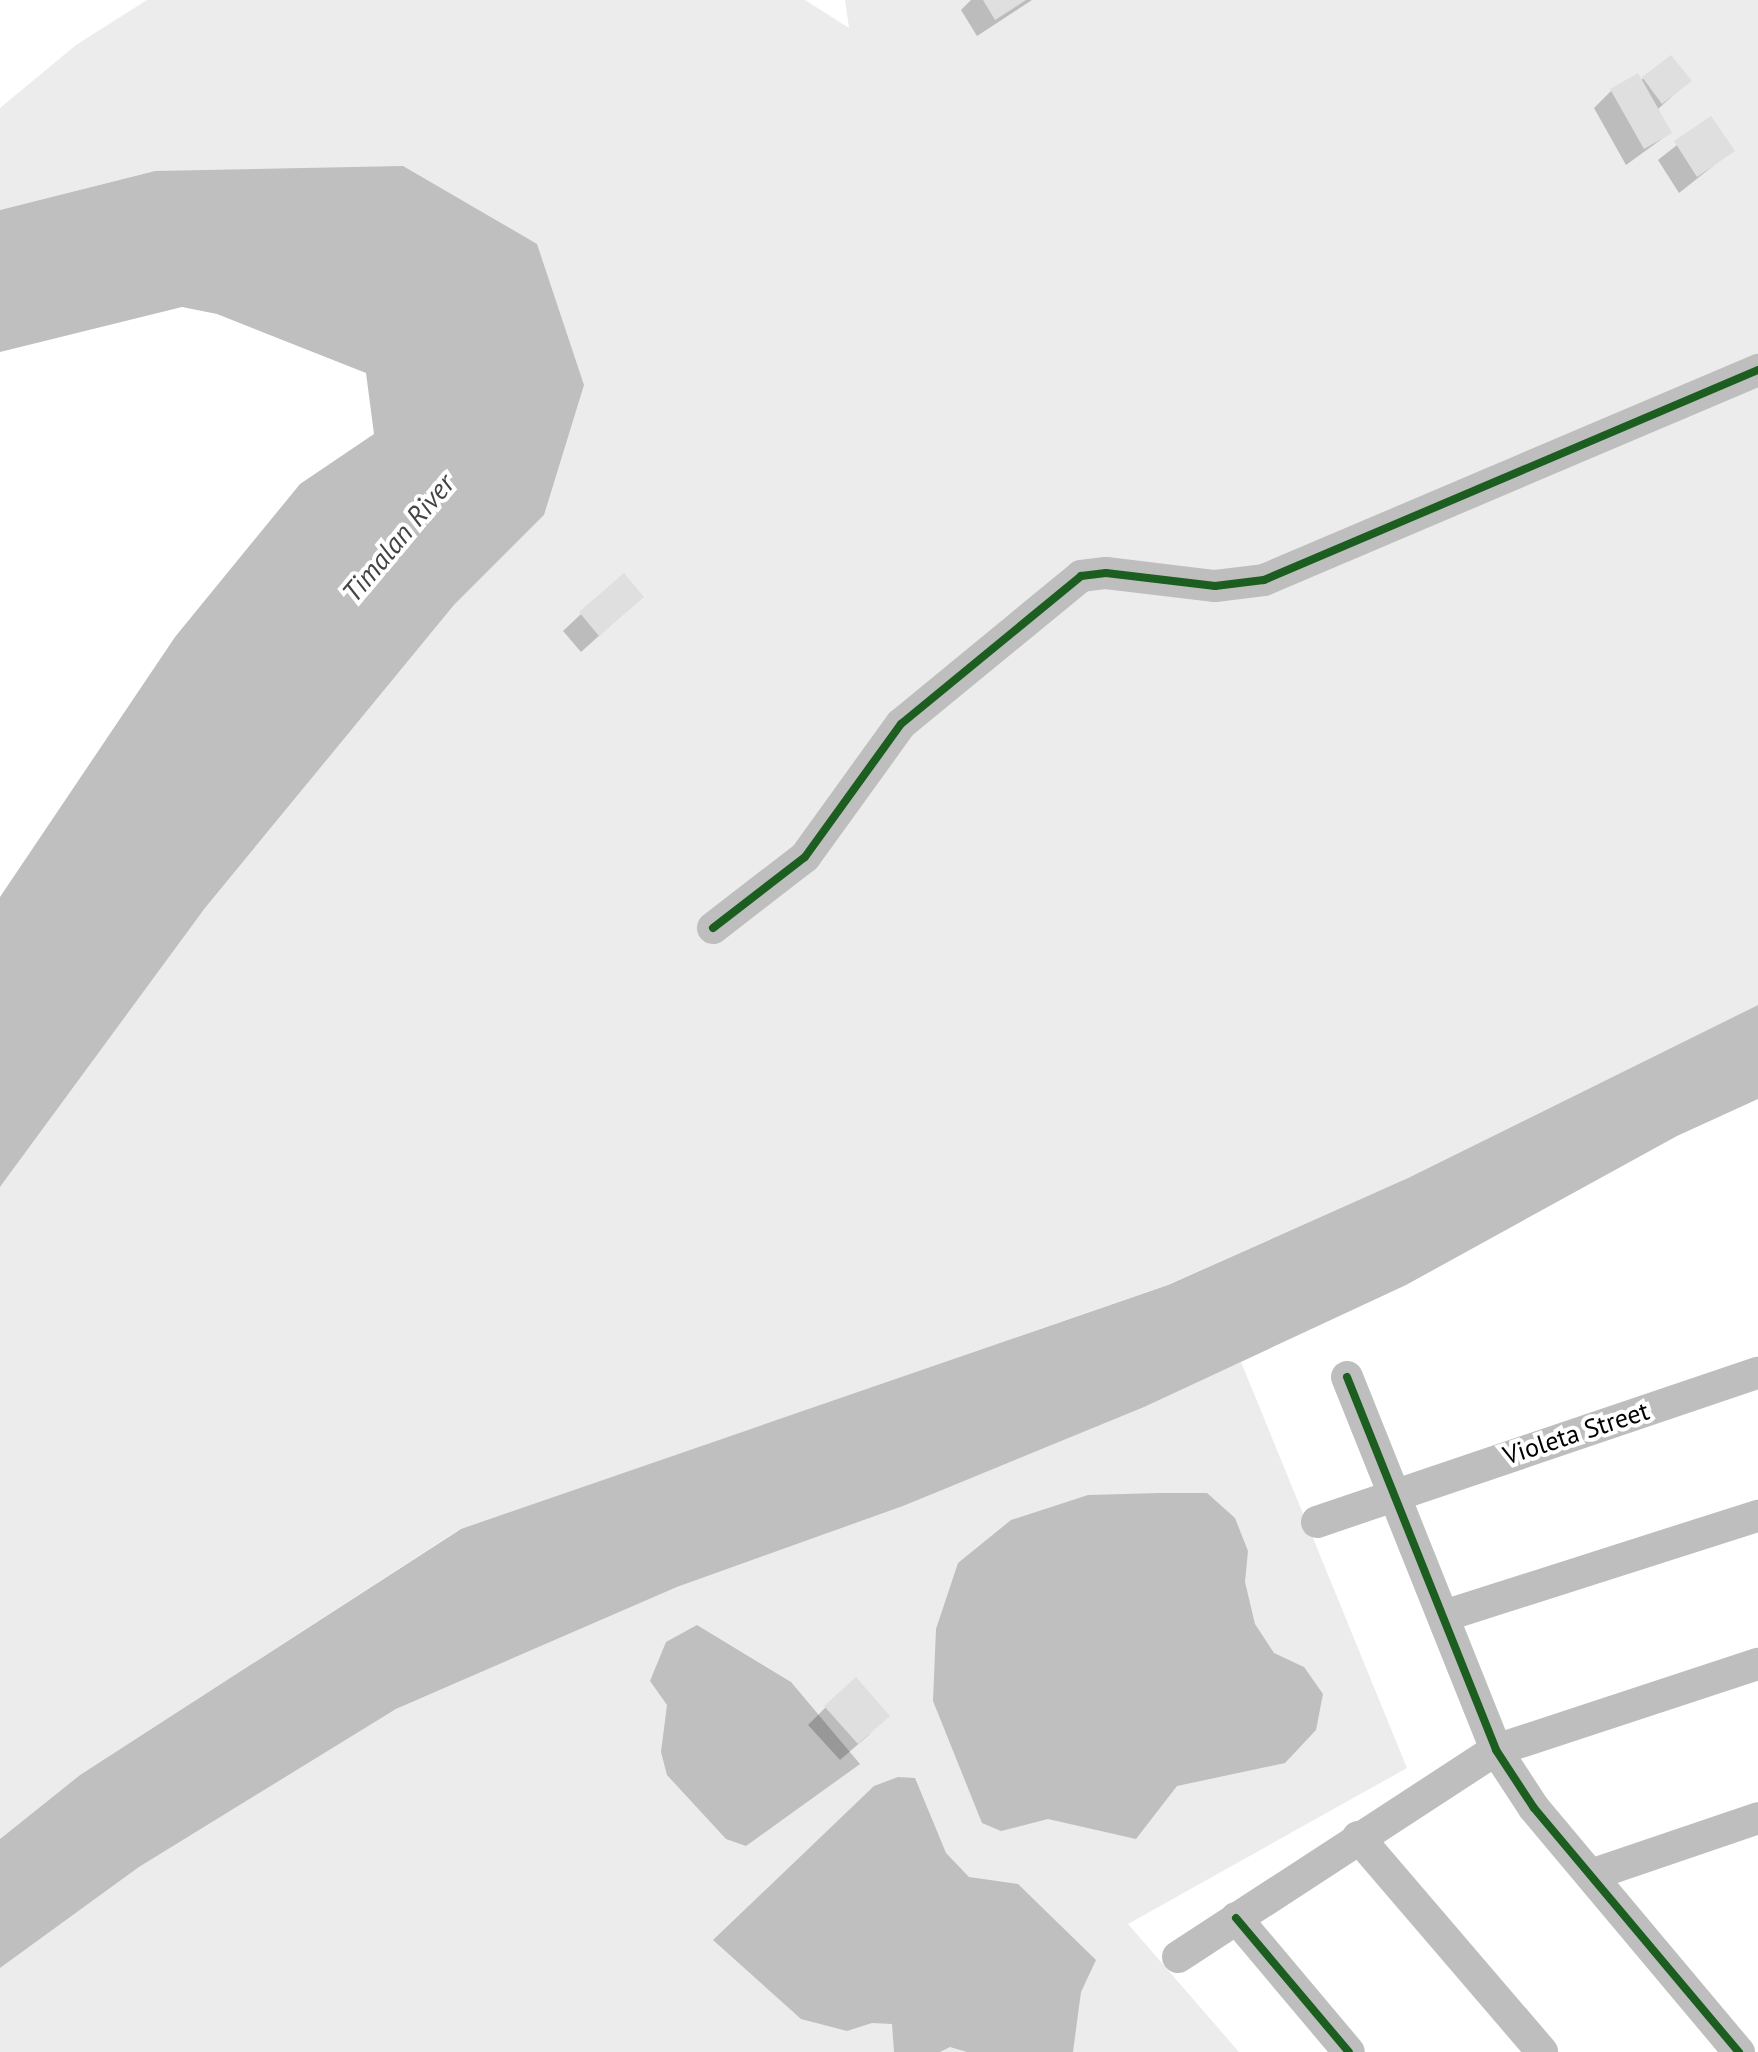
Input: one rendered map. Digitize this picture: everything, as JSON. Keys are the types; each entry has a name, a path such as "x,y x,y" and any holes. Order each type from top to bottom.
{"street":[{"path":"713,928 805,857 901,724 1081,576 1106,573 1215,586 1264,580 1758,370"},
{"name":"Violeta Street","path":"1317,1522 1758,1373"},
{"path":"1347,1377 1447,1615 1496,1750 1534,1808 1739,2052"},
{"path":"1447,1615 1758,1516"},
{"path":"1178,1957 1496,1750 1758,1664"},
{"path":"1591,1875 1756,1823"},
{"path":"1358,1837 1542,2052"},
{"path":"1236,1918 1349,2052"}],"shaded area":[{"path":"147,0 805,0 849,28 845,0 1758,0 1758,1005 1408,1178 1167,1285 457,1531 80,1775 0,1839 0,1187 205,908 454,605 544,515 155,171 0,210 0,108 76,45"},
{"path":"1241,1362 1407,1768 1128,1924 1239,2052 0,2052 0,1968 139,1867 396,1709 677,1587 903,1506"}],"water":[{"name":"Timalan River","path":"403,166 537,244 584,385 544,515 454,605 205,908 0,1187 0,897 175,637 300,484 374,434 366,373 217,314 182,307 0,352 0,210 155,171"},
{"path":"1758,1005 1758,1099 1677,1136 1406,1285 1144,1407 903,1506 677,1587 396,1709 139,1867 0,1968 0,1839 80,1775 461,1529 1168,1285 1408,1178"},
{"path":"1207,1493 1235,1518 1248,1551 1245,1582 1255,1624 1274,1653 1304,1667 1323,1694 1316,1730 1285,1763 1177,1786 1136,1839 1048,1819 1001,1831 982,1823 933,1701 936,1629 958,1563 1011,1520 1088,1495"},
{"path":"697,1625 791,1682 860,1764 746,1846 726,1839 667,1775 661,1752 667,1705 650,1681 666,1642"},
{"path":"898,1777 915,1778 946,1853 969,1877 1018,1884 1096,1960 1081,1992 1073,2052 967,2052 950,2047 940,2052 894,2052 892,2024 872,2023 847,2031 801,2019 713,1940 874,1786"}],"building":[{"path":"983,0 1026,0 995,20"},
{"path":"1671,55 1692,81 1662,104 1642,77"},
{"path":"1638,73 1672,133 1644,149 1610,89"},
{"path":"1711,116 1735,151 1697,177 1674,141"},
{"path":"624,573 644,597 599,636 579,612"},
{"path":"856,1677 890,1716 858,1744 824,1706"}],"cycle path":[{"path":"713,928 805,857 901,724 1081,576 1106,573 1215,586 1264,580 1758,370"},
{"path":"1347,1377 1496,1750 1534,1808 1739,2052"},
{"path":"1236,1918 1349,2052"}]}
